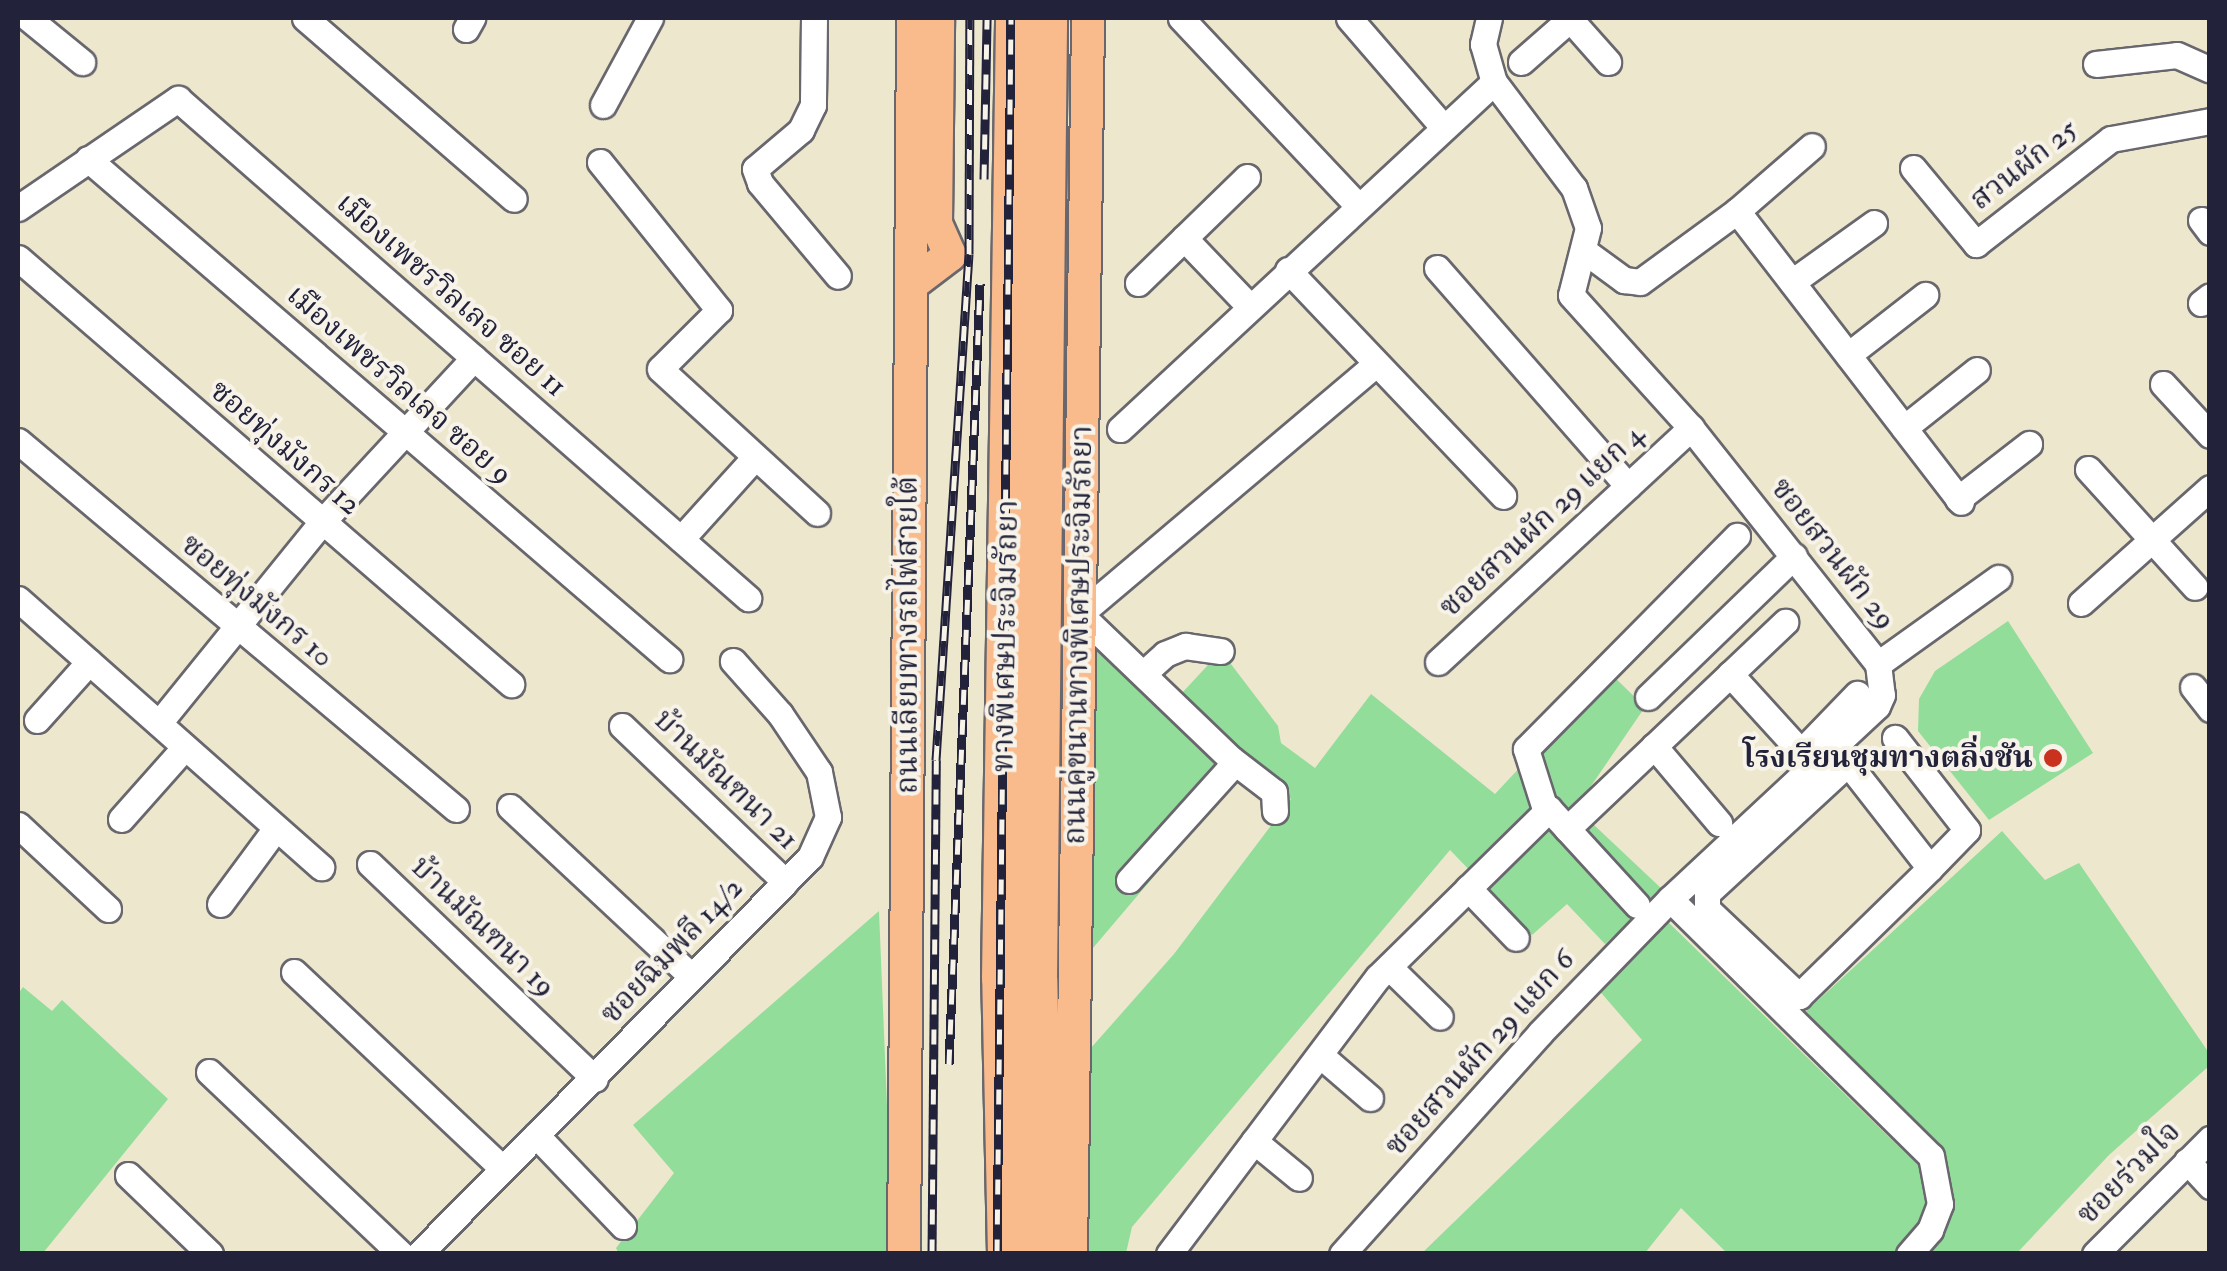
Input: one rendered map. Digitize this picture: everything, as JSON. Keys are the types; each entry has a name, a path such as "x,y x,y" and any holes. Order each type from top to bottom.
{"highway":[{"name":"ทางพิเศษประจิมรัถยา","path":"1007,1254 1001,978 1015,18"},
{"name":"ทางพิเศษประจิมรัถยา","path":"1044,1254 1038,978 1048,18"}],"main road":[{"name":"ถนนเลียบทางรถไฟสายใต้","path":"904,1254 912,18"},
{"path":"912,284 947,260 950,250 936,224 938,18"},
{"path":"1064,18 1061,230 1046,260 1071,276 1083,292"},
{"name":"ถนนคู่ขนานทางพิเศษประจิมรัถยา","path":"1071,1254 1088,18"}],"street":[{"path":"28,18 82,62"},
{"path":"305,18 514,199"},
{"path":"603,105 650,18"},
{"path":"814,18 813,105 801,130 755,169 760,183 838,276"},
{"path":"1180,18 1358,206"},
{"path":"1349,18 1444,128"},
{"name":"ซอยสวนผัก 29","path":"1489,18 1483,44 1494,82 1574,188 1588,228 1571,295 1691,428 1878,664 1882,695 1841,754 1670,898"},
{"path":"1521,62 1569,18 1608,62"},
{"path":"2096,64 2177,55 2210,70"},
{"path":"1120,430 1494,82"},
{"name":"เมืองเพชรวิลเลจ ซอย 11","path":"88,159 178,99 748,598"},
{"name":"สวนผัก 25","path":"1913,168 1976,244 2110,139 2210,121"},
{"path":"1583,250 1624,280 1640,282 1652,277 1812,146"},
{"path":"18,208 88,159"},
{"name":"เมืองเพชรวิลเลจ ซอย 9","path":"88,159 669,659"},
{"path":"600,162 719,310 660,369 816,514"},
{"path":"1138,283 1248,177"},
{"path":"1737,210 1960,500 2029,444"},
{"path":"1792,282 1874,223"},
{"path":"1184,238 1250,306"},
{"name":"ซอยทุ่งมังกร 12","path":"18,258 512,684"},
{"path":"1437,268 1628,486"},
{"path":"1288,270 1503,496"},
{"path":"1848,355 1925,295"},
{"path":"159,723 321,523 474,358"},
{"path":"1276,811 1274,792 1232,759 1080,614 1375,365"},
{"path":"1904,428 1977,370"},
{"path":"2163,384 2210,435"},
{"name":"ซอยสวนผัก 29 แยก 4","path":"1438,662 1691,428"},
{"name":"ซอยทุ่งมังกร 10","path":"18,441 456,809"},
{"path":"682,539 755,457"},
{"path":"2088,469 2195,588"},
{"path":"2081,603 2210,488"},
{"path":"1546,812 1526,750 1738,536"},
{"path":"1648,697 1794,556"},
{"path":"1878,664 1998,578"},
{"path":"18,599 322,867"},
{"path":"1568,829 1785,622"},
{"path":"1144,673 1166,654 1185,646 1222,651"},
{"path":"38,720 89,662"},
{"name":"ซอยฉิมพลี 14/2","path":"418,1254 810,857 828,817 819,772 780,714 732,662"},
{"path":"1730,674 1801,752 1857,694"},
{"path":"2193,686 2210,709"},
{"name":"บ้านมัณฑนา 21","path":"622,726 785,882"},
{"path":"1895,738 1968,830 1930,868 1799,996 1707,909 1707,893 1841,754 1930,868"},
{"path":"1654,746 1719,823"},
{"path":"121,819 185,747"},
{"path":"1129,880 1229,768 1232,759"},
{"path":"510,807 690,975"},
{"path":"1169,1254 1389,966 1549,809 1637,905"},
{"path":"18,826 108,909"},
{"path":"220,904 276,828"},
{"name":"บ้านมัณฑนา 19","path":"370,864 595,1079"},
{"path":"1468,888 1516,938"},
{"path":"1670,898 1932,1156 1940,1204 1930,1230 1909,1254"},
{"name":"ซอยสวนผัก 29 แยก 6","path":"1342,1254 1374,1238 1540,1032 1670,898"},
{"path":"1389,966 1440,1017"},
{"path":"294,972 502,1168"},
{"path":"1320,1055 1370,1098"},
{"path":"209,1072 401,1254"},
{"path":"536,1135 624,1226"},
{"name":"ซอยร่วมใจ","path":"2095,1254 2210,1139"},
{"path":"1254,1141 1299,1178"},
{"path":"2187,1162 2210,1186"},
{"path":"128,1175 210,1254"}],"green space":[{"path":"2008,621 2093,753 1989,820 1918,731 1919,699 1935,671"},
{"path":"1104,647 1169,707 1221,651 1278,726 1281,743 1315,768 1371,694 1495,794 1609,672 1645,707 1576,808 1663,890 1605,944 1567,904 1532,935 1450,850 1132,1227 1126,1253 1088,1253 1083,1057 1174,954 1291,799 1252,761 1087,955 1091,648"},
{"path":"2002,831 2045,880 2079,863 2209,1053 2209,1066 2109,1155 2017,1253 1922,1253 1947,1224 1948,1175 1937,1146 1802,1015"},
{"path":"879,911 893,1253 619,1254 616,1248 674,1173 633,1125"},
{"path":"1667,921 1928,1175 1936,1214 1898,1253 1727,1253 1681,1208 1645,1253 1421,1254 1642,1040 1597,988"},
{"path":"23,987 52,1011 62,1000 168,1099 43,1253 18,1253 18,994"}],"railway":[{"path":"932,1254 936,760 969,254 970,18"},
{"path":"984,179 987,18"},
{"path":"997,1254 1011,18"},
{"path":"949,1064 980,284"}],"place":[{"name":"โรงเรียนชุมทางตลิ่งชัน","path":"2053,758"}]}
